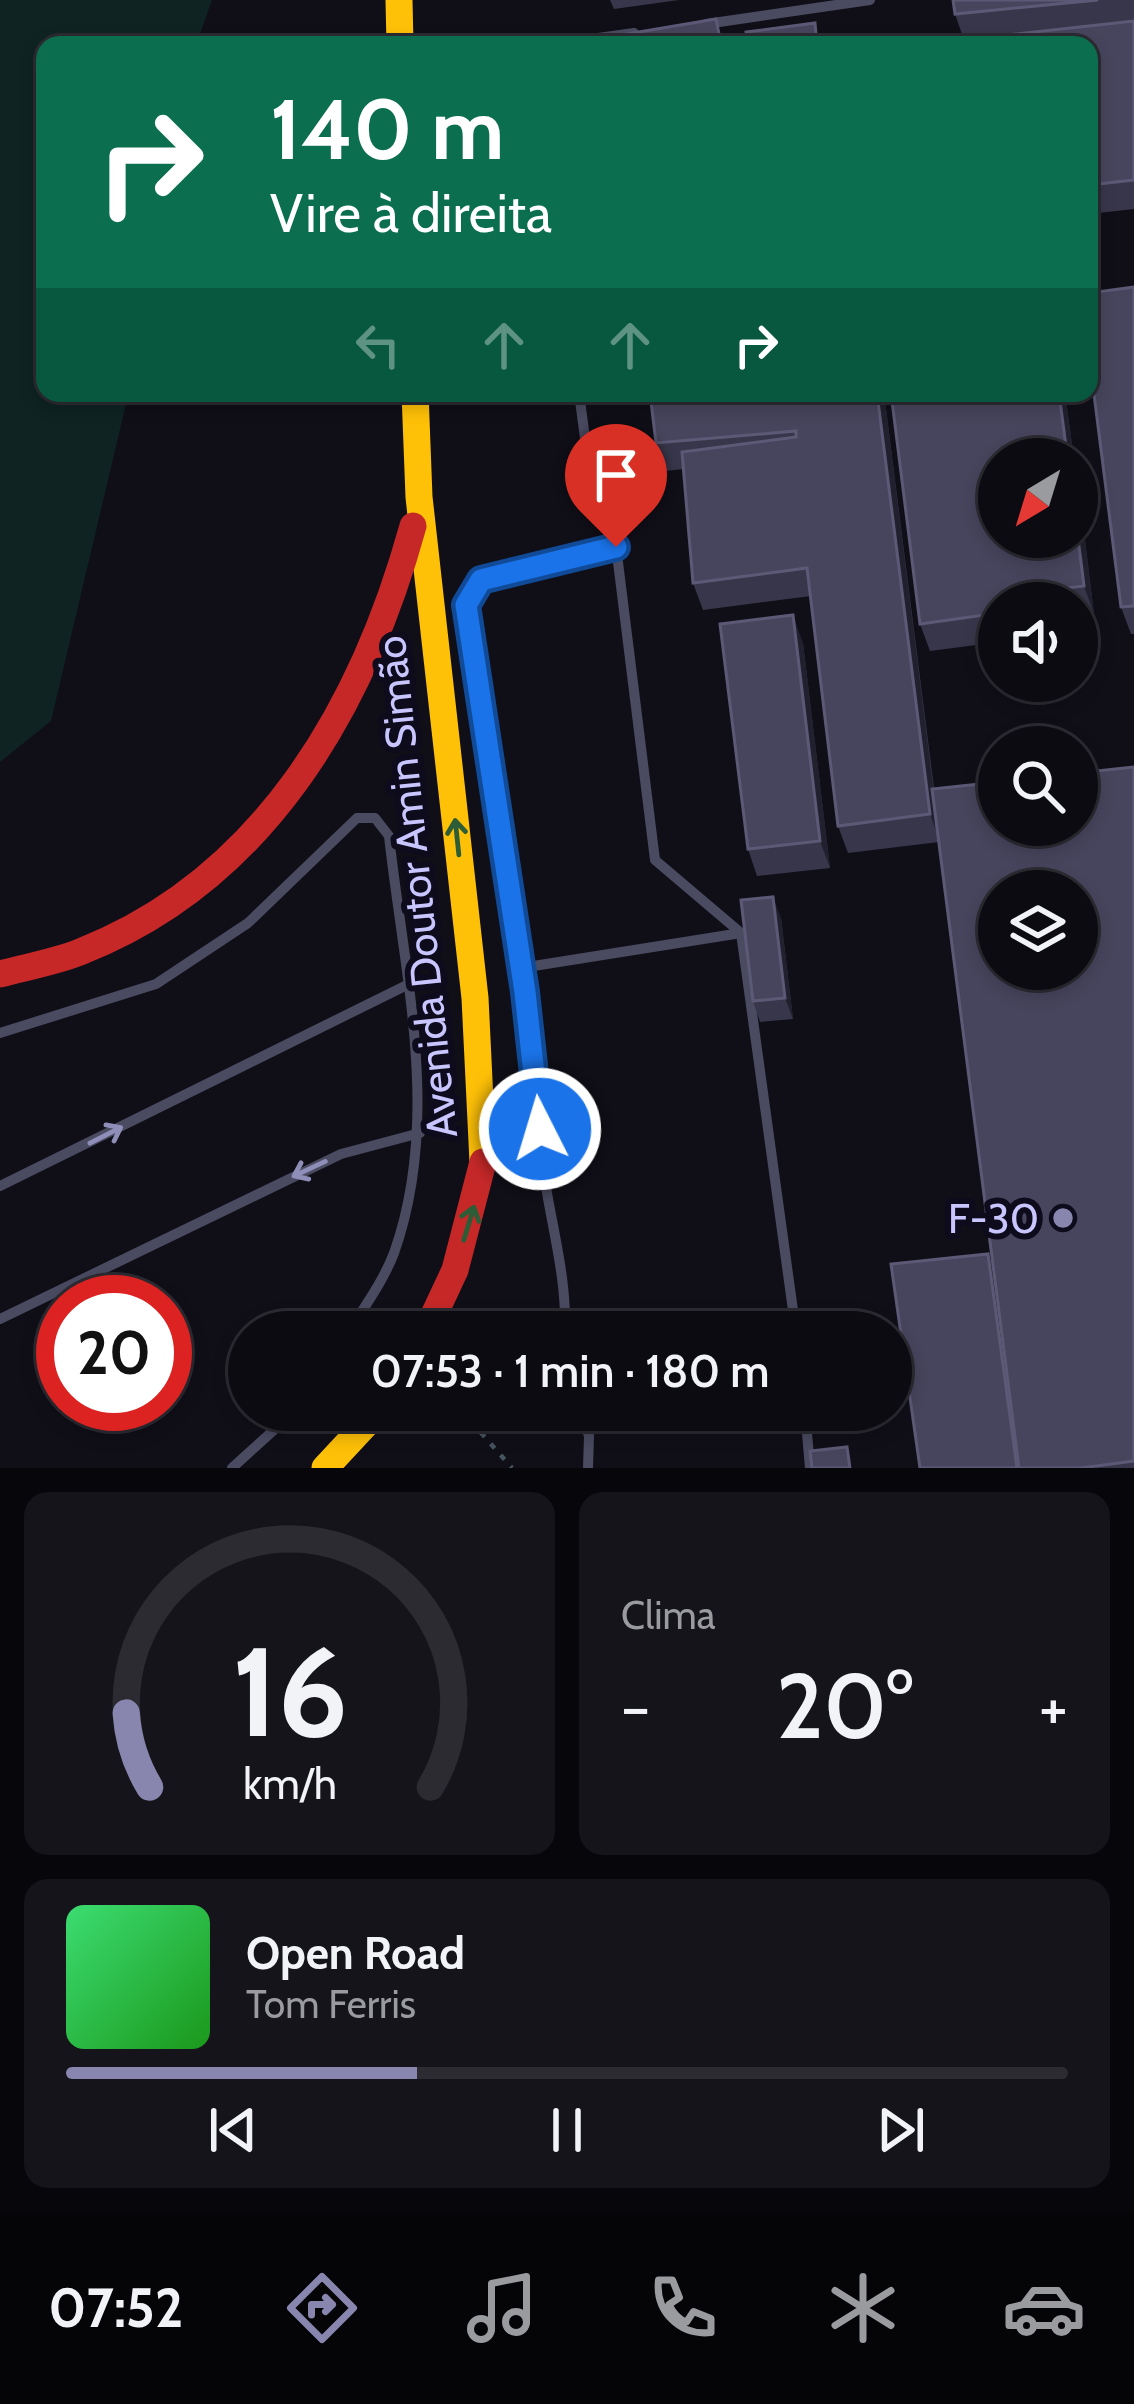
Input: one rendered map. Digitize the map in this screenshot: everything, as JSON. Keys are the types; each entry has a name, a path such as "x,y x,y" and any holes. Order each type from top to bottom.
{"street":[{"path":"399,0 400,36"},
{"name":"Avenida Doutor Amin Simão","path":"415,402 419,496 475,998 485,1153 454,1270 435,1311"},
{"name":"Avenida Doutor Amin Simão","path":"0,974 118,938 212,877 287,802 352,700 403,575 419,496"},
{"path":"325,1468 359,1431"}],"lane":[{"path":"695,26 870,0"},
{"path":"613,36 650,31"},
{"path":"580,402 593,498 614,530 655,860 741,933 793,1311"},
{"path":"566,1311 542,1163 521,968 466,605 481,580 616,547"},
{"path":"0,1033 156,983 248,923 357,818 375,818 388,836 420,1133 415,1178 393,1257 361,1311"},
{"path":"521,968 741,933"},
{"path":"0,1186 405,986"},
{"path":"0,1319 341,1154 420,1133"},
{"path":"232,1468 273,1431"},
{"path":"587,1431 588,1468"},
{"path":"807,1431 810,1468"}],"path":[{"path":"479,1431 512,1468"}],"green space":[{"path":"0,0 212,0 199,36 36,36 36,402 126,404 51,721 0,762"}],"building":[{"path":"953,0 1098,0 955,14"},
{"path":"716,19 719,36 621,36"},
{"path":"1134,21 1134,180 1098,184 1098,36 998,36"},
{"path":"815,23 816,36 747,36 746,32"},
{"path":"1134,287 1134,606 1121,607 1095,402 1098,292"},
{"path":"651,402 878,402 930,814 838,826 807,568 693,583 682,452 796,437 796,431 656,443"},
{"path":"892,402 1060,402 1065,438 978,438 978,558 1080,558 1084,582 978,582 978,616 920,624"},
{"path":"793,615 820,841 748,849 720,624"},
{"name":"F-30","path":"1134,767 1134,1461 1081,1468 1019,1468 932,789 978,784 978,846 1098,846 1098,771"},
{"path":"773,897 785,998 753,1001 741,900"},
{"path":"988,1254 1017,1468 920,1468 912,1412 912,1311 898,1311 891,1264"},
{"path":"847,1447 850,1468 812,1468 810,1451"}],"traffic: slow":[{"path":"399,0 400,36"},
{"path":"415,402 419,497 475,998 483,1162"},
{"path":"325,1468 359,1431"}],"traffic: jam":[{"path":"0,974 70,956 145,920 203,881 253,833 297,780 334,721 366,659 413,526"},
{"path":"436,1311 455,1270 483,1162"}],"place":[{"name":"F-30","path":"1063,1218"}],"route":[{"path":"540,1129 525,992 466,605 481,580 616,547"}]}
